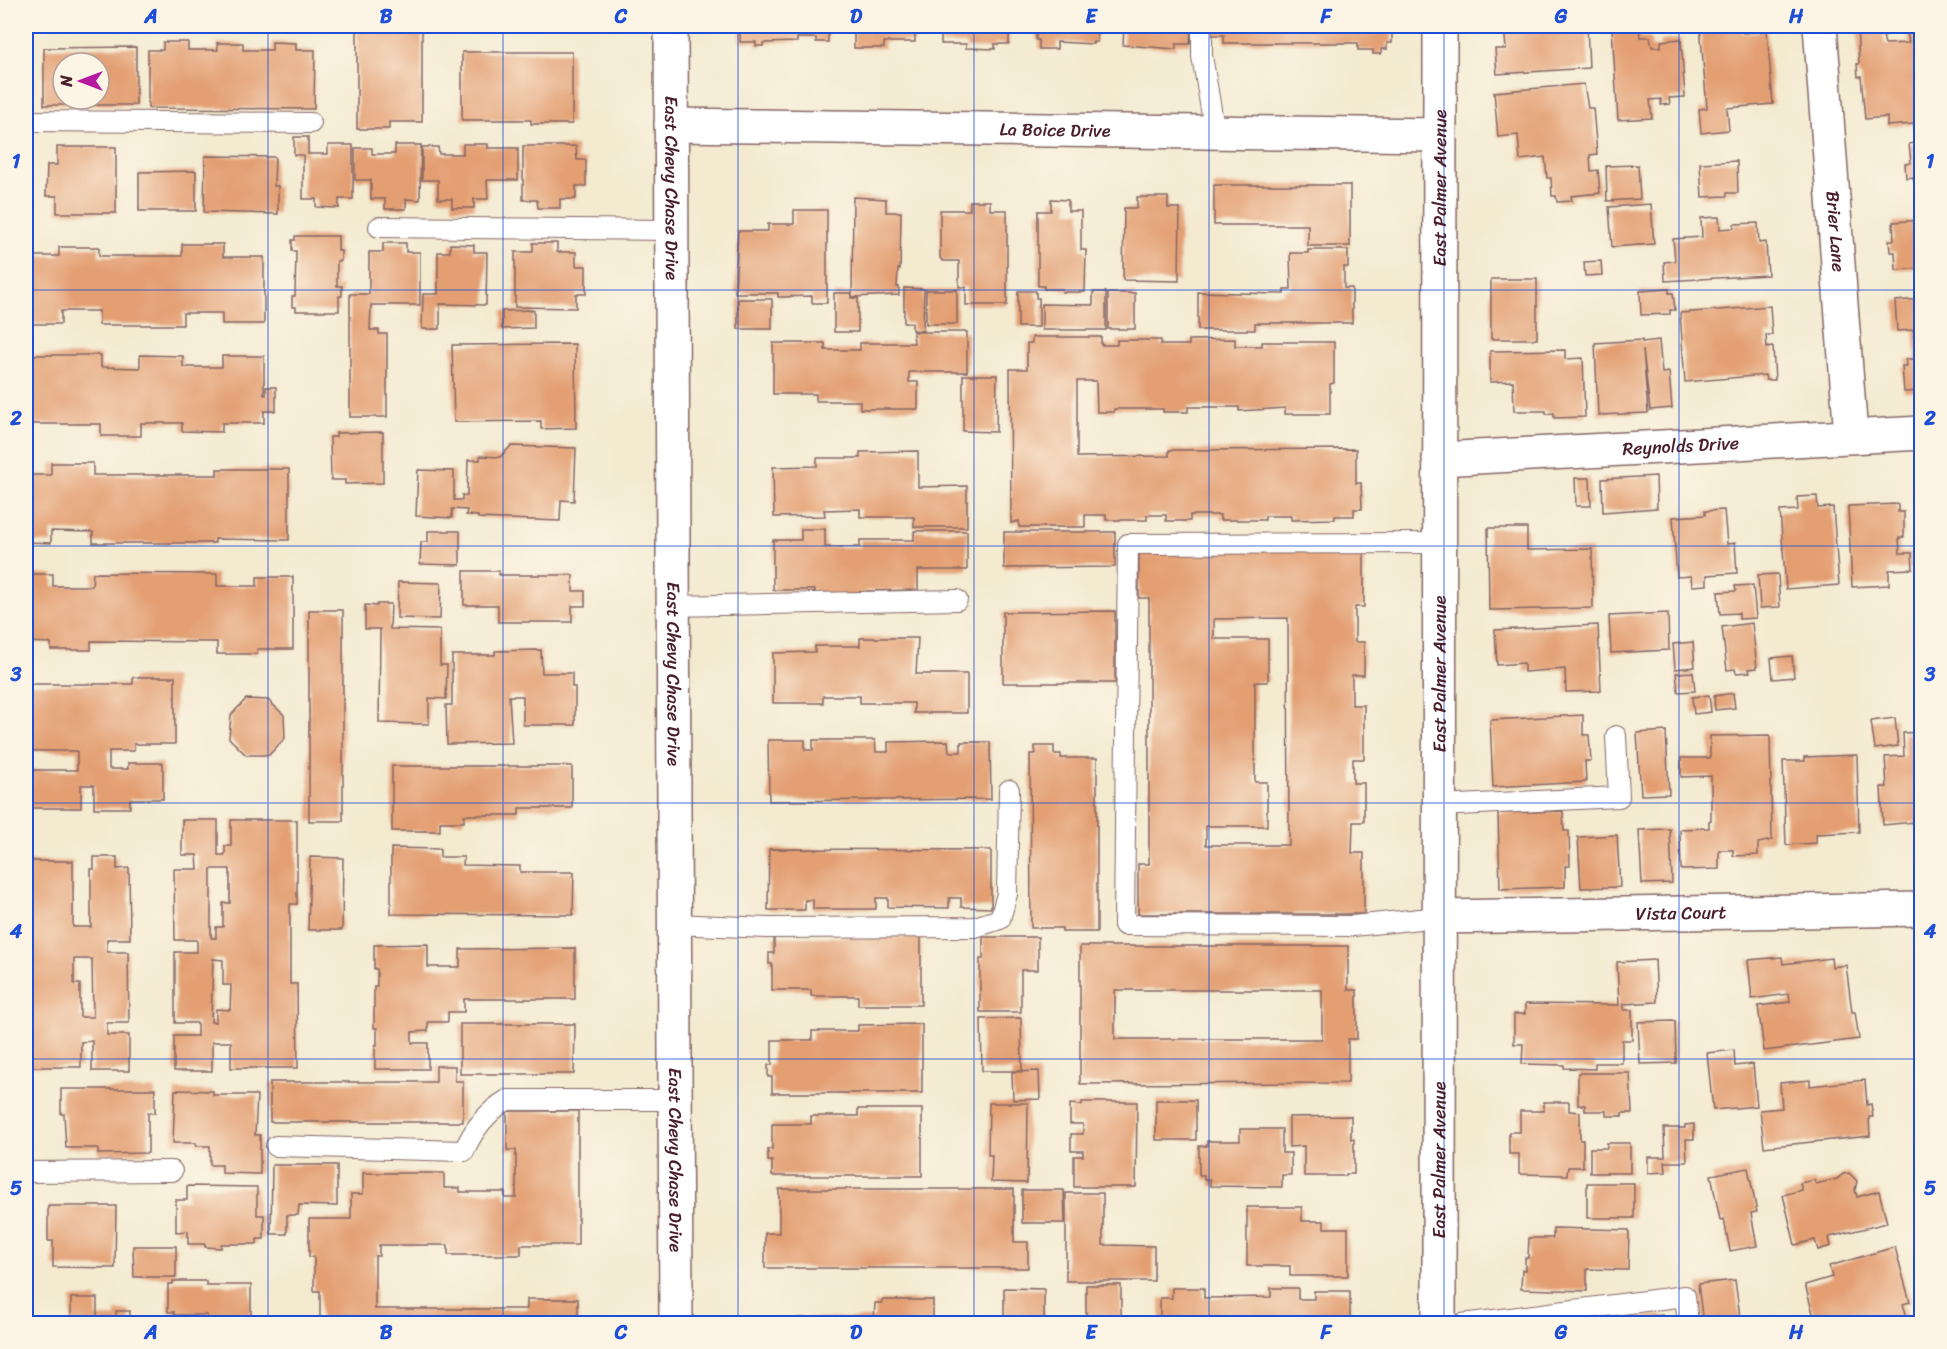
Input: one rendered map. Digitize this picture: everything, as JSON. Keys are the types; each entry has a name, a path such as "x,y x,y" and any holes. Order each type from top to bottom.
{"street":[{"name":"East Chevy Chase Drive","path":"671,26 676,1323"},
{"name":"East Palmer Avenue","path":"1438,1323 1440,26"},
{"name":"Brier Lane","path":"1820,26 1851,436"},
{"name":"La Boice Drive","path":"671,125 1440,135"},
{"name":"Reynolds Drive","path":"1439,459 1922,433"},
{"name":"Vista Court","path":"1438,917 1922,909"}],"lane":[{"path":"1202,26 1202,56 1215,133"},
{"path":"26,121 311,123"},
{"path":"379,227 671,230"},
{"path":"1438,917 1353,926 1124,925 1128,544 1439,543"},
{"path":"673,606 957,600"},
{"path":"1438,806 1619,796 1616,736"},
{"path":"674,924 767,928 975,927 1000,919 1007,894 1009,790"},
{"path":"276,1146 464,1151 472,1133 494,1107 507,1100 675,1100"},
{"path":"26,1172 172,1171"},
{"path":"1462,1323 1685,1296 1688,1323"}],"building":[{"path":"357,26 422,26 422,122 389,122 389,129 357,129"},
{"path":"740,26 828,26 828,42 816,42 816,38 797,38 797,42 763,43 763,46 756,46 756,42 740,42"},
{"path":"854,26 915,26 915,42 884,42 884,48 854,48"},
{"path":"941,26 1009,26 1009,44 995,44 995,49 966,48 966,44 941,44"},
{"path":"1036,26 1097,26 1097,42 1093,44 1057,42 1057,49 1039,49 1039,40 1036,40"},
{"path":"1124,26 1191,26 1190,44 1176,44 1176,49 1123,45"},
{"path":"1212,26 1392,26 1392,43 1387,43 1387,49 1381,49 1381,54 1373,54 1373,50 1358,50 1358,43 1224,43 1224,35 1212,35"},
{"path":"1504,26 1587,26 1589,68 1497,74 1495,49 1506,49"},
{"path":"1700,26 1742,26 1743,33 1767,31 1773,104 1727,108 1729,130 1701,133 1699,109 1707,108"},
{"path":"1857,26 1886,27 1887,35 1883,36 1885,44 1909,43 1906,26 1922,26 1922,134 1915,135 1914,124 1887,126 1887,117 1865,119 1861,76 1858,77"},
{"path":"1639,27 1640,37 1650,37 1652,47 1661,47 1661,41 1681,39 1685,97 1669,98 1670,104 1661,105 1661,99 1650,100 1652,118 1618,120 1612,29"},
{"path":"163,42 188,42 188,50 218,50 217,43 243,43 243,50 272,50 272,42 296,43 296,50 315,50 314,109 148,108 148,50 163,50"},
{"path":"136,47 136,105 111,105 111,51 51,51 51,105 44,105 44,48"},
{"path":"462,52 572,52 572,124 531,124 531,120 462,120"},
{"path":"1584,84 1588,108 1593,108 1597,154 1590,155 1591,171 1598,170 1600,193 1571,196 1572,201 1557,202 1556,196 1552,196 1551,178 1547,178 1545,157 1520,160 1518,135 1498,137 1494,92"},
{"path":"294,137 308,137 308,154 328,154 328,145 353,145 353,199 339,199 339,208 316,207 316,199 303,199 303,155 294,155"},
{"path":"1922,142 1922,180 1914,181 1913,177 1906,178 1905,164 1911,163 1909,144"},
{"path":"463,144 488,144 488,148 518,148 518,180 487,180 488,199 474,199 474,208 452,208 452,199 438,199 438,180 422,180 422,147 438,147 439,154 463,154"},
{"path":"395,145 421,145 420,200 406,199 406,209 385,209 385,199 371,199 371,180 355,180 355,148 372,148 372,154 395,154"},
{"path":"523,146 576,146 577,160 586,160 586,186 576,186 576,199 560,199 560,208 538,208 537,200 523,200"},
{"path":"57,147 116,147 116,213 57,213 57,196 46,196 47,165 57,165"},
{"path":"205,156 275,157 274,186 278,186 278,214 204,212"},
{"path":"1737,161 1738,193 1702,197 1700,163"},
{"path":"1638,165 1640,199 1607,201 1606,166"},
{"path":"196,171 196,211 139,211 139,172"},
{"path":"1214,185 1350,185 1350,246 1308,246 1308,225 1214,225"},
{"path":"853,197 886,199 886,212 901,212 900,269 898,269 897,287 899,287 899,295 852,297"},
{"path":"1137,197 1168,197 1168,208 1180,208 1179,281 1123,280 1124,208 1137,208"},
{"path":"1051,199 1068,200 1068,211 1081,211 1081,250 1086,250 1085,292 1062,292 1062,289 1044,289 1044,286 1038,286 1038,211 1051,211"},
{"path":"970,201 990,201 990,210 1007,210 1007,305 966,305 966,287 959,287 959,261 943,261 940,258 940,210 970,210"},
{"path":"1651,204 1654,244 1612,247 1609,207"},
{"path":"794,210 827,210 827,303 812,303 812,296 778,297 778,293 735,293 738,231 768,231 768,224 794,224"},
{"path":"1719,217 1720,229 1734,228 1734,224 1758,223 1759,243 1766,242 1768,275 1665,281 1664,262 1675,261 1673,239 1702,237 1701,218"},
{"path":"1922,220 1922,268 1896,270 1895,252 1890,252 1889,240 1894,240 1893,222"},
{"path":"295,236 338,236 341,261 337,261 337,286 342,286 339,311 296,311 296,307 292,307 292,296 295,296 296,251 292,251 292,240 295,240"},
{"path":"383,243 406,243 406,252 420,252 420,305 371,305 370,330 379,330 379,334 387,334 387,417 350,417 350,294 369,294 369,252 383,252"},
{"path":"533,243 557,243 557,252 576,252 576,266 586,266 586,294 576,294 576,308 515,307 515,252 533,252"},
{"path":"182,244 223,244 223,257 264,257 264,324 222,324 222,313 183,313 183,325 99,325 99,311 61,311 61,324 26,324 26,256 59,256 59,247 99,247 99,256 182,256"},
{"path":"450,244 474,245 474,252 487,252 486,305 440,304 440,329 422,329 423,294 438,294 438,252 450,252"},
{"path":"1308,250 1348,250 1348,267 1344,267 1344,288 1352,288 1352,323 1255,323 1255,330 1198,330 1198,292 1284,294 1284,289 1291,289 1290,253 1308,253"},
{"path":"1601,261 1602,275 1585,276 1584,262"},
{"path":"1491,279 1537,279 1537,339 1491,339"},
{"path":"904,288 924,289 923,331 912,330 912,323 904,323"},
{"path":"1669,289 1669,293 1673,293 1675,310 1670,310 1670,314 1641,315 1640,291"},
{"path":"926,290 957,290 957,324 926,324"},
{"path":"1018,291 1036,291 1036,298 1039,298 1039,327 1018,327"},
{"path":"1093,292 1106,292 1106,330 1042,330 1042,304 1093,305"},
{"path":"834,293 851,293 851,298 858,298 858,332 834,332"},
{"path":"1108,293 1135,293 1135,329 1108,329"},
{"path":"738,299 772,299 772,329 738,329"},
{"path":"1922,299 1922,391 1904,392 1902,366 1907,366 1906,359 1916,359 1914,330 1897,331 1895,301"},
{"path":"1770,306 1772,335 1766,335 1767,348 1773,347 1775,380 1766,380 1765,375 1685,382 1680,313"},
{"path":"534,310 534,328 502,329 502,311"},
{"path":"913,332 967,332 967,372 909,372 909,382 918,382 918,409 860,409 860,401 816,401 816,394 773,394 773,343 825,343 825,350 860,350 860,343 914,343"},
{"path":"1032,337 1101,337 1101,345 1117,345 1117,340 1161,340 1161,345 1189,345 1189,340 1235,339 1235,346 1262,346 1262,342 1334,342 1334,383 1330,384 1330,414 1285,414 1285,408 1239,411 1239,407 1188,407 1188,412 1163,412 1163,409 1114,409 1114,412 1097,412 1096,381 1077,381 1077,457 1169,456 1169,450 1356,449 1356,483 1361,483 1362,509 1354,509 1354,516 1335,516 1335,519 1291,520 1291,516 1265,516 1265,520 1220,520 1220,515 1190,515 1190,521 1166,521 1166,515 1147,515 1147,520 1106,520 1106,515 1085,515 1085,527 1019,527 1019,521 1011,523 1010,369 1027,369 1027,343 1032,343"},
{"path":"1642,340 1642,342 1659,340 1662,373 1669,372 1672,408 1650,410 1643,350 1648,413 1598,415 1595,343"},
{"path":"575,344 576,428 541,429 541,421 454,422 452,345"},
{"path":"1565,350 1565,359 1583,358 1585,417 1554,418 1554,413 1546,414 1546,411 1514,411 1513,381 1490,382 1490,351"},
{"path":"26,355 101,355 101,367 140,368 140,355 183,356 183,367 222,367 222,356 264,356 264,395 266,395 266,387 276,387 276,411 264,411 264,423 222,423 222,432 182,431 182,423 141,423 141,436 101,436 101,424 26,424"},
{"path":"963,375 997,375 996,432 963,431"},
{"path":"383,432 383,483 345,484 345,480 331,480 330,437 336,437 336,433"},
{"path":"511,446 576,448 574,501 561,500 560,521 478,518 478,516 466,515 467,510 452,509 452,518 416,516 418,470 454,471 454,500 462,500 462,495 467,496 468,460 480,460 480,456 500,457"},
{"path":"918,451 918,487 967,486 967,527 914,527 914,517 860,517 860,509 824,510 825,516 774,517 773,467 817,466 817,458 860,458 860,452"},
{"path":"51,463 93,463 93,475 217,475 217,469 289,469 289,540 215,539 215,543 93,543 93,532 51,531 51,543 26,542 26,475 51,475"},
{"path":"1656,476 1657,508 1603,512 1602,479"},
{"path":"1575,478 1590,478 1591,506 1576,506"},
{"path":"1817,496 1818,508 1833,507 1839,585 1786,589 1780,511 1798,510 1797,497"},
{"path":"1898,504 1898,512 1904,512 1904,537 1899,538 1900,553 1912,553 1913,569 1889,570 1889,585 1852,587 1848,506"},
{"path":"1724,510 1727,544 1735,543 1737,573 1707,575 1707,585 1692,586 1691,576 1677,577 1673,517 1705,515 1705,511"},
{"path":"1488,528 1527,528 1527,550 1592,549 1593,608 1489,610"},
{"path":"801,529 825,529 825,547 860,547 860,540 914,540 914,531 967,531 967,570 918,570 918,590 867,591 860,597 815,597 815,590 773,590 773,540 801,540"},
{"path":"428,531 460,531 460,565 420,564 421,542 428,542"},
{"path":"1004,532 1115,532 1115,567 1004,568"},
{"path":"1139,549 1364,549 1364,607 1355,607 1355,642 1364,642 1364,675 1352,675 1352,705 1364,705 1364,759 1353,759 1353,783 1364,783 1364,822 1353,822 1352,853 1364,853 1364,914 1138,914 1138,864 1149,864 1149,598 1139,598","holes":["1288,618 1289,845 1206,845 1206,826 1267,826 1267,782 1255,782 1255,682 1268,682 1268,639 1214,639 1214,619"]},
{"path":"464,571 499,571 499,575 573,575 573,591 585,591 585,606 572,606 572,622 498,622 498,605 464,605"},
{"path":"93,573 217,574 217,586 257,586 257,577 293,577 293,649 257,649 257,654 217,654 217,642 91,641 91,650 51,650 51,643 26,642 26,574 53,574 53,586 92,586"},
{"path":"1778,574 1780,607 1760,608 1758,575"},
{"path":"398,582 441,583 440,619 397,618"},
{"path":"1753,585 1756,618 1739,619 1739,613 1720,614 1718,592 1736,591 1735,586"},
{"path":"377,604 391,604 390,629 440,630 440,665 447,665 446,699 429,698 429,724 379,723 380,629 365,629 365,605 377,606"},
{"path":"309,610 343,610 343,821 309,821"},
{"path":"1115,611 1115,683 1003,683 1003,612"},
{"path":"1668,613 1669,650 1611,653 1609,616"},
{"path":"1752,623 1757,668 1749,669 1750,672 1736,673 1735,669 1727,670 1722,627"},
{"path":"1598,625 1601,691 1566,692 1565,669 1524,672 1524,663 1497,665 1495,630"},
{"path":"860,638 918,638 916,674 967,674 967,713 914,713 914,703 860,703 860,696 823,696 823,703 773,703 773,653 815,652 815,646 860,646"},
{"path":"1693,642 1695,667 1675,669 1673,644"},
{"path":"541,650 542,673 572,673 572,687 575,687 575,725 523,725 523,696 509,696 512,743 447,744 446,705 452,705 452,655 495,655 495,651"},
{"path":"1792,656 1794,677 1773,679 1771,658"},
{"path":"1693,672 1695,691 1678,692 1676,673"},
{"path":"133,677 175,677 175,744 134,744 134,751 109,751 109,769 128,769 128,763 163,763 163,799 130,799 130,808 94,808 94,785 81,785 81,808 26,808 26,770 77,770 77,751 26,751 26,684 133,684"},
{"path":"1733,693 1735,708 1715,710 1714,696"},
{"path":"1709,695 1711,712 1694,714 1692,697"},
{"path":"246,699 268,700 284,715 285,738 269,755 246,755 229,738 231,715"},
{"path":"1583,715 1583,735 1589,735 1591,761 1585,761 1586,782 1493,787 1490,720"},
{"path":"1895,718 1898,746 1875,749 1871,721"},
{"path":"1666,731 1669,794 1641,795 1637,733"},
{"path":"1922,732 1922,832 1916,832 1915,822 1883,825 1881,787 1887,787 1885,757 1904,756 1903,733"},
{"path":"1770,735 1772,840 1758,843 1758,855 1733,856 1733,850 1719,850 1719,869 1681,870 1680,829 1709,828 1711,776 1681,777 1681,758 1710,758 1710,736"},
{"path":"768,740 805,740 805,750 813,750 813,740 875,740 876,752 888,752 888,742 948,741 949,752 961,752 961,742 990,742 991,799 769,801"},
{"path":"1035,746 1054,746 1054,754 1061,754 1061,758 1097,758 1097,932 1062,932 1062,928 1031,928 1030,754 1035,754"},
{"path":"1857,755 1859,832 1816,834 1816,843 1786,845 1783,761 1805,761 1804,757"},
{"path":"392,766 572,766 572,808 519,808 519,815 464,815 464,822 440,822 440,831 392,831"},
{"path":"1563,811 1564,831 1569,831 1570,866 1565,866 1565,887 1500,889 1498,813"},
{"path":"182,820 218,820 218,855 225,855 225,846 231,846 231,820 297,820 297,904 290,904 290,984 297,984 298,1068 231,1068 231,1042 212,1042 212,1071 174,1071 174,1036 197,1036 197,1023 175,1023 175,952 197,952 197,940 175,940 174,869 198,869 197,855 182,855","holes":["211,869 230,869 230,903 223,903 223,927 216,927 216,938 211,938","213,959 223,960 223,985 231,985 230,1010 216,1009 216,1022 211,1022"]},
{"path":"1670,829 1672,883 1642,884 1639,830"},
{"path":"1617,835 1620,887 1581,888 1578,837"},
{"path":"391,848 440,849 440,857 464,857 463,865 520,866 520,872 574,872 573,915 391,914"},
{"path":"769,849 991,850 991,908 961,907 961,898 949,898 949,908 888,907 888,898 876,898 876,909 813,909 813,900 805,900 805,910 768,910"},
{"path":"94,857 117,857 117,869 129,868 130,939 107,939 107,952 128,952 129,1023 107,1023 107,1035 129,1035 129,1071 92,1071 92,1041 81,1042 81,1067 26,1067 26,861 73,861 73,927 91,927 91,869 94,869","holes":["74,959 92,959 93,1017 80,1017 80,984 74,984"]},
{"path":"310,857 343,858 342,930 308,930"},
{"path":"774,937 921,937 921,1005 858,1005 858,996 811,996 811,990 772,990 772,964 769,964 769,953 774,953"},
{"path":"983,937 1038,937 1038,970 1021,970 1021,1012 980,1012 980,959 983,959"},
{"path":"428,944 428,967 460,967 460,949 575,948 575,999 464,999 464,1012 448,1012 448,1022 428,1022 428,1031 412,1032 412,1043 428,1043 428,1069 375,1069 377,1028 374,1028 374,986 377,986 377,969 374,969 374,945"},
{"path":"1080,946 1348,946 1348,990 1357,990 1357,1039 1348,1039 1348,1083 1080,1084","holes":["1115,990 1322,990 1322,1039 1115,1039"]},
{"path":"1782,957 1783,964 1831,958 1832,967 1846,965 1852,1012 1855,1012 1859,1039 1764,1051 1758,1006 1790,1002 1789,994 1752,999 1748,960"},
{"path":"1655,960 1657,1002 1624,1004 1624,1010 1632,1010 1632,1040 1622,1040 1622,1063 1595,1063 1595,1069 1564,1068 1564,1065 1522,1064 1523,1044 1514,1044 1514,1014 1525,1014 1525,1004 1619,1005 1617,962"},
{"path":"1021,1018 1022,1071 982,1071 981,1019"},
{"path":"1675,1021 1676,1063 1640,1064 1638,1022"},
{"path":"460,1024 575,1024 574,1074 460,1074"},
{"path":"922,1024 922,1093 772,1093 772,1077 768,1077 768,1065 772,1065 772,1040 812,1040 812,1031 858,1031 858,1025"},
{"path":"1734,1050 1735,1066 1753,1064 1757,1106 1713,1110 1707,1053"},
{"path":"436,1066 455,1066 455,1081 463,1081 463,1122 270,1122 270,1082 436,1082"},
{"path":"1039,1071 1040,1099 1013,1100 1012,1072"},
{"path":"1578,1073 1630,1073 1632,1113 1622,1113 1622,1116 1606,1116 1606,1111 1585,1111 1585,1105 1578,1105"},
{"path":"1810,1080 1810,1086 1865,1080 1867,1105 1871,1104 1873,1117 1869,1117 1870,1136 1764,1147 1760,1110 1782,1108 1780,1083"},
{"path":"61,1089 155,1089 155,1113 148,1113 148,1153 98,1154 98,1148 66,1148 64,1114 61,1114"},
{"path":"175,1090 213,1091 213,1095 257,1095 255,1135 260,1135 260,1174 222,1173 222,1165 210,1165 210,1146 196,1146 196,1143 173,1143"},
{"path":"1156,1100 1196,1100 1196,1140 1156,1140"},
{"path":"1082,1102 1137,1102 1136,1187 1074,1187 1074,1156 1083,1156 1083,1151 1071,1151 1071,1134 1083,1134 1083,1124 1070,1124 1070,1104 1082,1105"},
{"path":"1544,1102 1569,1102 1569,1111 1580,1112 1583,1167 1568,1167 1567,1175 1519,1174 1519,1154 1509,1154 1509,1132 1520,1132 1520,1111 1544,1111"},
{"path":"989,1103 1028,1103 1027,1183 991,1182 992,1155 988,1155"},
{"path":"858,1109 922,1109 922,1176 772,1176 772,1161 768,1161 768,1149 772,1149 772,1124 811,1124 811,1116 858,1116"},
{"path":"507,1111 578,1111 578,1245 521,1245 521,1255 448,1255 448,1245 379,1245 379,1256 375,1256 375,1309 527,1309 527,1299 578,1299 578,1324 320,1324 320,1291 314,1291 314,1257 309,1257 309,1219 351,1219 351,1194 363,1194 363,1173 444,1173 444,1188 460,1188 460,1192 505,1192 505,1198 516,1198 516,1150 507,1150"},
{"path":"1351,1116 1351,1139 1354,1139 1354,1174 1304,1176 1304,1146 1289,1147 1289,1117"},
{"path":"1694,1124 1694,1139 1686,1139 1687,1162 1665,1162 1666,1172 1648,1173 1648,1157 1665,1157 1664,1128 1685,1128 1685,1125"},
{"path":"1240,1129 1282,1129 1282,1153 1291,1153 1291,1175 1282,1175 1282,1187 1210,1186 1210,1180 1204,1180 1204,1175 1199,1175 1199,1146 1207,1146 1207,1141 1240,1141"},
{"path":"1607,1143 1630,1143 1630,1173 1590,1173 1590,1148 1607,1148"},
{"path":"272,1165 337,1165 337,1206 299,1205 298,1215 287,1215 287,1234 271,1234"},
{"path":"1748,1168 1757,1212 1751,1213 1757,1246 1730,1251 1724,1219 1720,1220 1711,1175"},
{"path":"1849,1173 1857,1181 1855,1190 1857,1197 1879,1191 1887,1223 1829,1237 1831,1246 1818,1250 1815,1240 1795,1245 1783,1195 1802,1190 1800,1183 1814,1180 1816,1184 1837,1179"},
{"path":"1587,1183 1634,1183 1634,1218 1587,1218"},
{"path":"187,1186 257,1187 257,1215 264,1215 264,1239 257,1239 257,1244 221,1244 221,1248 205,1247 205,1244 188,1244 188,1231 176,1232 176,1200 187,1200"},
{"path":"779,1189 1014,1189 1014,1242 1028,1242 1028,1268 765,1268 765,1233 779,1233"},
{"path":"1022,1190 1064,1190 1065,1223 1022,1223"},
{"path":"1066,1193 1103,1193 1103,1245 1154,1246 1154,1281 1066,1281"},
{"path":"48,1206 116,1206 115,1268 53,1267 53,1241 48,1241"},
{"path":"1247,1207 1302,1207 1302,1221 1324,1221 1324,1228 1348,1228 1348,1276 1290,1276 1290,1266 1247,1266"},
{"path":"1553,1228 1629,1230 1628,1270 1587,1269 1587,1291 1521,1289 1522,1270 1525,1270 1525,1258 1528,1258 1529,1238 1553,1238"},
{"path":"133,1246 176,1246 176,1277 134,1277"},
{"path":"1895,1247 1910,1302 1903,1304 1908,1320 1897,1324 1816,1324 1805,1285 1832,1277 1829,1266"},
{"path":"1735,1280 1741,1324 1703,1324 1698,1284"},
{"path":"173,1281 206,1281 206,1285 251,1285 251,1319 207,1319 207,1315 174,1315 174,1312 168,1312 168,1284 173,1284"},
{"path":"1086,1285 1121,1285 1121,1324 1086,1324"},
{"path":"1004,1288 1044,1289 1044,1322 1004,1321"},
{"path":"1172,1288 1204,1288 1204,1298 1271,1297 1271,1288 1298,1288 1298,1299 1314,1299 1314,1291 1350,1291 1350,1324 1160,1324 1160,1298 1172,1298"},
{"path":"71,1298 97,1298 97,1317 116,1317 116,1311 130,1311 130,1324 71,1324"},
{"path":"882,1300 933,1300 933,1324 796,1324 797,1318 874,1318 875,1303 882,1303"},
{"path":"1662,1315 1663,1324 1610,1324 1609,1320"}]}
